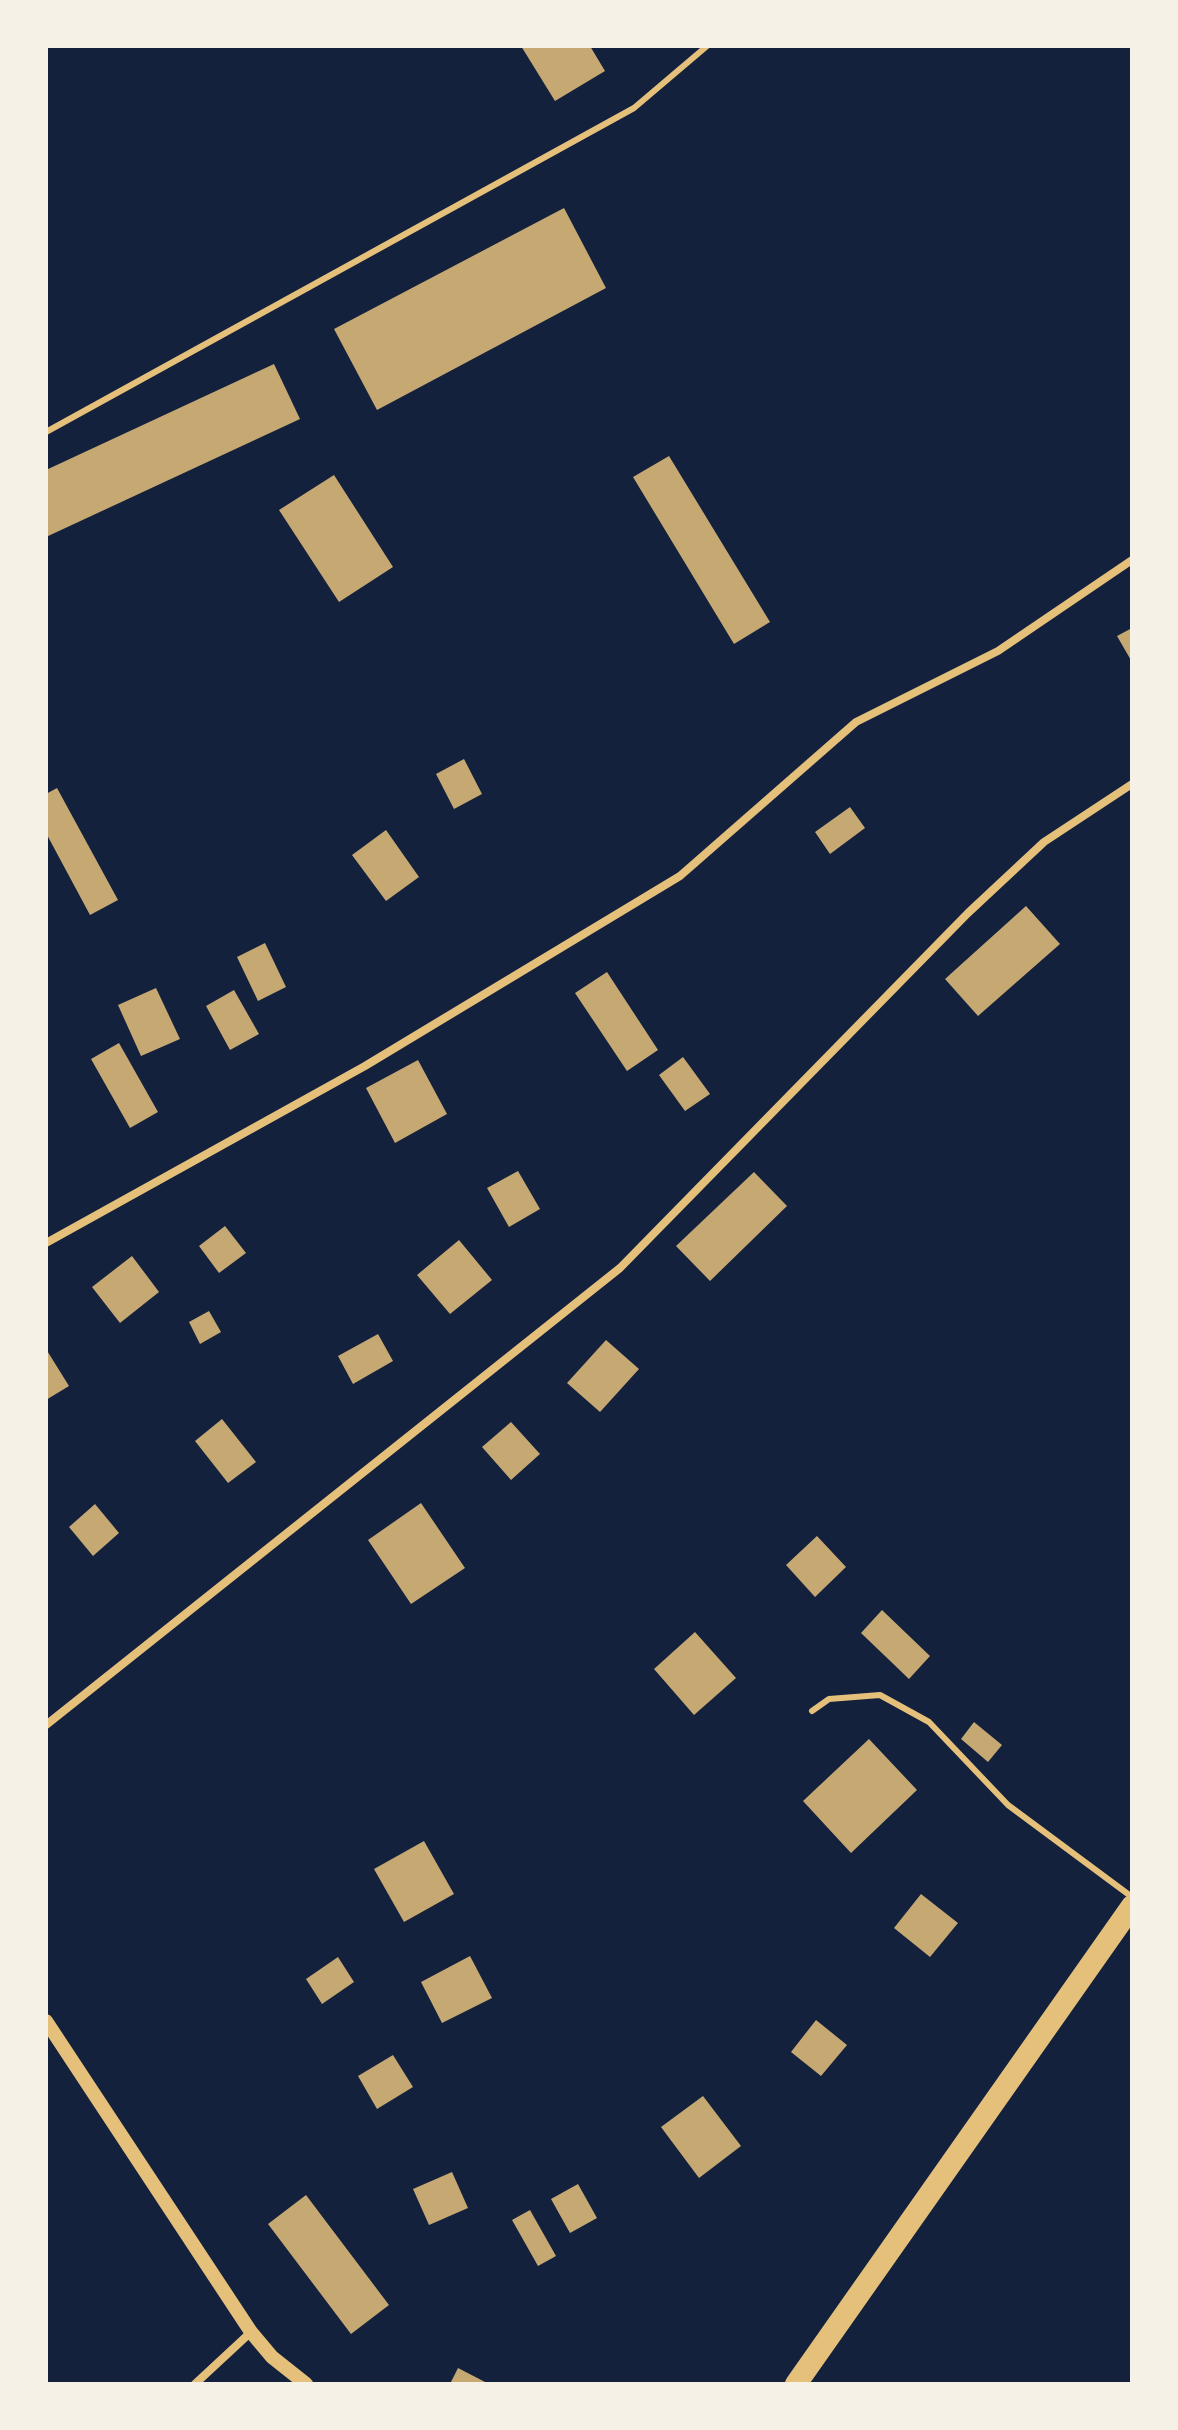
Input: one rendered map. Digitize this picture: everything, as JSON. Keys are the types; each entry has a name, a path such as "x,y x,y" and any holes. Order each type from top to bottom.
{"highway":[{"path":"796,2384 1132,1906"}],"street":[{"path":"46,1243 365,1066 680,876 856,722 998,651 1132,560"},
{"path":"46,1725 620,1268 968,913 1044,842 1132,784"},
{"path":"46,2021 251,2332 272,2357 306,2384"},
{"path":"195,2384 251,2332"}],"lane":[{"path":"46,432 634,108 707,46"},
{"path":"812,1711 829,1699 880,1695 929,1722 1008,1805 1132,1897"}],"building":[{"path":"521,46 590,46 605,71 555,101"},
{"path":"564,208 606,288 377,410 334,329"},
{"path":"274,364 300,419 46,537 46,470"},
{"path":"669,456 770,622 734,644 633,477"},
{"path":"334,475 393,567 339,602 279,510"},
{"path":"1132,628 1132,662 1117,636"},
{"path":"464,759 482,794 454,809 436,774"},
{"path":"57,788 118,900 90,915 46,833 46,794"},
{"path":"850,807 865,828 830,854 815,832"},
{"path":"386,830 419,877 386,901 352,855"},
{"path":"1026,906 1060,944 978,1016 945,979"},
{"path":"265,943 286,987 258,1001 237,957"},
{"path":"607,972 658,1050 627,1071 575,993"},
{"path":"156,988 180,1039 141,1056 118,1005"},
{"path":"234,990 259,1034 230,1050 206,1006"},
{"path":"119,1043 158,1112 130,1128 91,1059"},
{"path":"683,1057 710,1094 685,1111 659,1075"},
{"path":"418,1060 447,1114 395,1143 366,1088"},
{"path":"518,1171 540,1209 509,1227 487,1188"},
{"path":"754,1172 787,1206 710,1281 676,1246"},
{"path":"225,1226 246,1253 219,1273 199,1246"},
{"path":"459,1240 492,1280 450,1314 417,1275"},
{"path":"132,1256 159,1292 120,1323 92,1287"},
{"path":"209,1311 221,1332 200,1344 189,1322"},
{"path":"378,1334 393,1361 353,1384 338,1356"},
{"path":"606,1340 639,1369 600,1412 567,1383"},
{"path":"46,1349 69,1386 46,1400"},
{"path":"222,1419 256,1462 228,1483 195,1441"},
{"path":"511,1422 540,1454 511,1480 482,1447"},
{"path":"421,1503 465,1568 411,1604 368,1540"},
{"path":"95,1504 119,1533 93,1556 69,1527"},
{"path":"817,1536 846,1567 815,1597 786,1565"},
{"path":"882,1610 930,1656 909,1679 861,1633"},
{"path":"695,1632 736,1678 694,1715 654,1669"},
{"path":"974,1722 1002,1745 988,1762 961,1739"},
{"path":"869,1739 917,1790 851,1853 803,1801"},
{"path":"424,1841 454,1894 404,1922 374,1869"},
{"path":"921,1894 958,1923 930,1957 894,1928"},
{"path":"470,1956 492,1998 442,2023 421,1982"},
{"path":"338,1957 354,1982 322,2004 306,1979"},
{"path":"816,2020 847,2045 821,2076 791,2052"},
{"path":"393,2055 413,2087 377,2109 358,2076"},
{"path":"703,2096 741,2146 699,2178 661,2127"},
{"path":"452,2172 468,2208 429,2225 413,2189"},
{"path":"578,2184 597,2218 570,2233 551,2199"},
{"path":"306,2195 389,2305 351,2334 268,2224"},
{"path":"530,2210 556,2256 538,2266 512,2220"},
{"path":"458,2368 489,2384 450,2384"}]}
